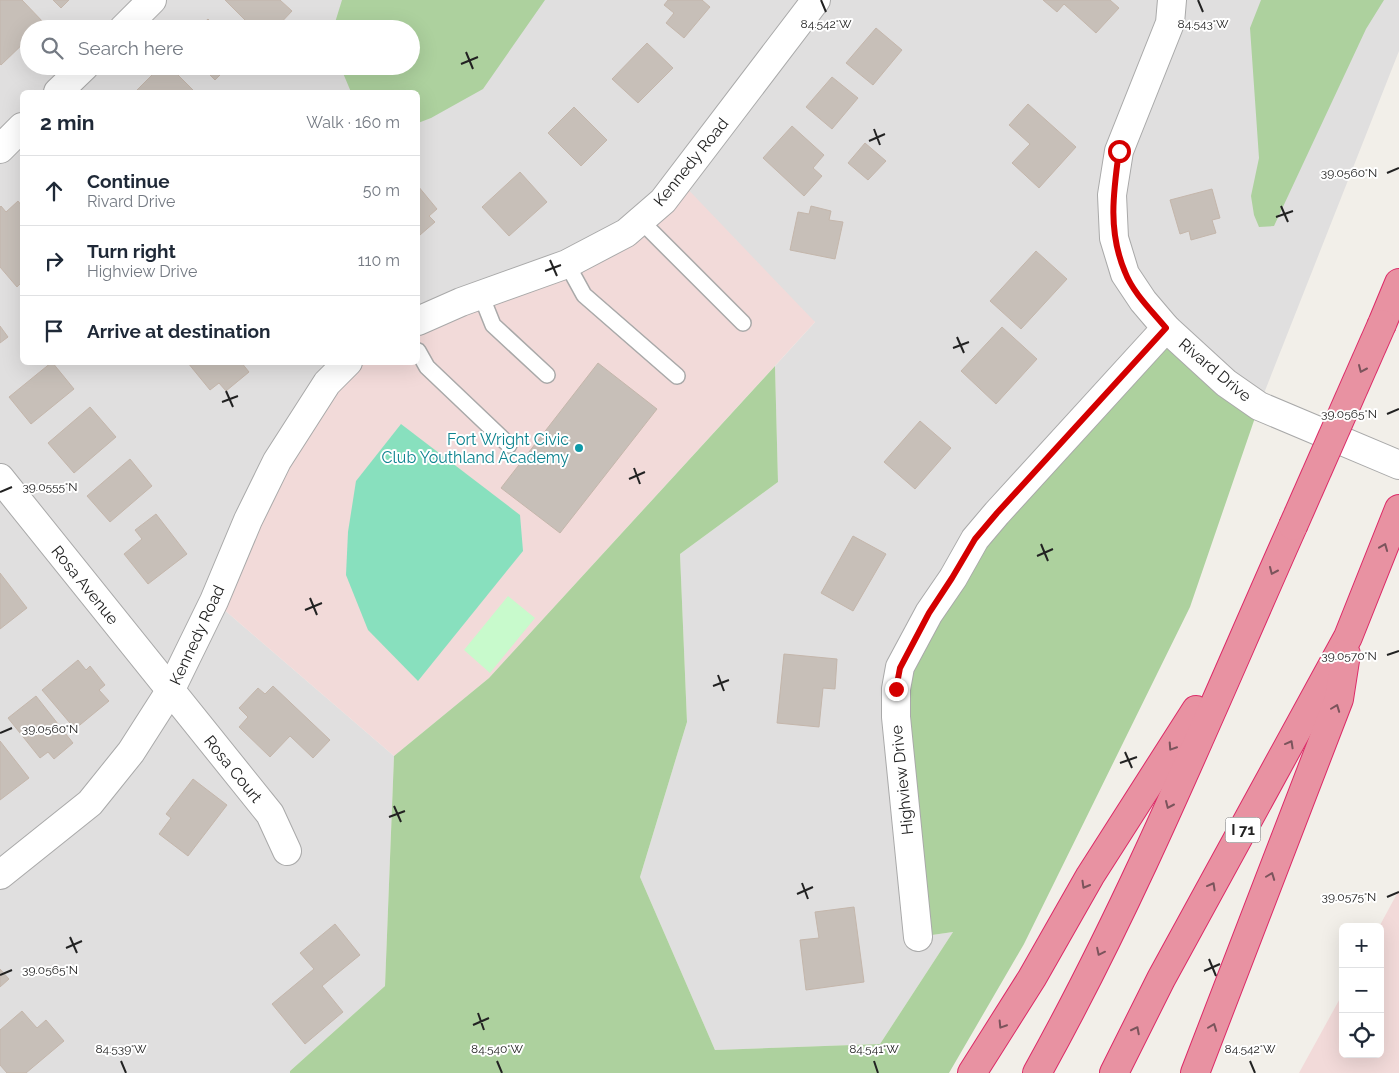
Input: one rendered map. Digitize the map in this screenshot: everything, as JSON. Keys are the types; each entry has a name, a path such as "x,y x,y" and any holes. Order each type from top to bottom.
{"highway":[{"path":"1037,1073 1073,1008 1146,856 1399,283"},
{"name":"I 71","path":"1114,1073 1161,979 1348,638 1399,510"},
{"path":"972,1073 1032,978 1090,876 1245,633"},
{"path":"1195,1073 1340,699 1348,638"}],"street":[{"path":"132,20 152,0"},
{"name":"Kennedy Road","path":"420,321 481,295 567,264 626,232 662,201 816,0"},
{"name":"Rivard Drive","path":"1172,0 1170,23 1119,151 1112,195 1114,238 1125,274 1143,301 1166,328 1226,383 1259,406 1399,465"},
{"path":"60,90 75,75"},
{"path":"0,149 20,129"},
{"name":"Highview Drive","path":"918,937 896,717 896,689 900,668 929,613 975,539 1166,328"},
{"name":"Kennedy Road","path":"0,875 90,803 131,752 170,691 214,601 248,520 277,462 326,383 345,365"},
{"name":"Rosa Avenue","path":"0,478 170,691"},
{"name":"Rosa Court","path":"170,691 270,814 287,851"}],"lane":[{"path":"640,220 743,323"},
{"path":"567,264 584,296 677,376"},
{"path":"481,295 493,325 547,376"},
{"path":"420,355 427,367 509,444"}],"shaded area":[{"path":"0,0 1399,0 1399,51 1259,406 918,937 953,932 880,1044 715,1050 640,877 687,722 680,554 778,482 775,366 815,322 626,233 420,320 420,90 20,90 20,365 347,365 214,601 394,756 385,986 290,1073 0,1073"},
{"path":"679,180 815,322 489,678 394,756 214,601 248,520 347,365 420,365 420,320 567,264"},
{"path":"1399,890 1399,1073 1299,1073 1339,1000 1339,1058 1384,1058 1384,923 1381,923"}],"green space":[{"path":"342,0 545,0 483,89 420,122 420,90 350,90 344,75 420,75 420,20 336,20"},
{"path":"1261,0 1384,0 1366,29 1274,226 1259,227 1254,215 1251,196 1259,158 1250,28"},
{"path":"1166,328 1259,406 1190,607 1024,944 949,1073 290,1073 385,986 394,756 489,678 775,366 778,482 680,554 687,722 640,877 715,1050 880,1044 953,932 918,937 896,717 929,613"},
{"path":"401,424 520,515 523,551 418,681 368,630 346,575 348,532 356,481"},
{"path":"508,596 535,618 490,673 464,650"}],"building":[{"path":"0,0 22,0 41,20 20,20 20,47 0,64"},
{"path":"53,0 69,0 61,8"},
{"path":"225,0 280,0 292,11 284,20 245,20"},
{"path":"668,0 702,0 710,7 684,38 666,23 674,13 664,5"},
{"path":"1043,0 1110,0 1119,8 1096,33 1064,4 1057,12"},
{"path":"876,28 902,50 873,85 846,63"},
{"path":"647,43 673,68 638,103 612,79"},
{"path":"152,75 178,75 193,90 137,90"},
{"path":"210,75 220,75 215,80"},
{"path":"832,77 858,98 832,129 806,107"},
{"path":"1028,104 1076,147 1039,188 1012,163 1030,144 1009,125"},
{"path":"574,107 607,140 581,166 548,133"},
{"path":"792,126 824,155 813,168 822,176 804,196 763,158"},
{"path":"865,143 886,161 868,180 848,163"},
{"path":"520,172 547,202 509,236 482,207"},
{"path":"420,188 437,209 429,216 435,222 420,235"},
{"path":"1212,189 1220,218 1212,220 1216,233 1191,240 1189,231 1180,234 1170,200"},
{"path":"18,201 20,204 20,284 17,287 0,267 1,206 6,212"},
{"path":"811,206 831,211 829,220 843,222 835,259 790,250 798,212 809,214"},
{"path":"1036,251 1067,279 1021,329 990,301"},
{"path":"0,326 8,337 0,343"},
{"path":"1002,327 1037,359 996,404 961,371"},
{"name":"Fort Wright Civic Club Youthland Academy","path":"598,363 657,409 560,533 501,488"},
{"path":"48,365 54,365 74,389 31,424 9,397"},
{"path":"190,365 243,365 249,372 226,391 219,383 210,390"},
{"path":"90,407 116,437 74,473 48,443"},
{"path":"920,421 951,448 915,489 884,462"},
{"path":"130,459 152,486 110,522 87,496"},
{"path":"156,514 187,554 148,584 124,554 142,539 135,530"},
{"path":"853,536 886,554 853,611 821,593"},
{"path":"0,573 27,608 0,629"},
{"path":"784,654 837,659 835,689 823,688 819,727 777,723"},
{"path":"78,660 86,670 90,666 105,685 99,690 109,701 75,729 42,690"},
{"path":"273,686 330,740 313,758 290,736 270,757 239,727 248,717 239,708 258,688 265,694"},
{"path":"36,696 73,743 54,759 48,752 40,758 8,718"},
{"path":"0,741 29,778 0,800"},
{"path":"193,779 227,805 188,856 159,834 171,818 166,814"},
{"path":"854,907 864,982 806,990 800,940 819,938 815,912"},
{"path":"335,924 360,955 322,986 343,1012 305,1044 272,1004 314,969 300,953"},
{"path":"0,969 9,979 0,987"},
{"path":"22,1011 37,1028 46,1020 64,1041 26,1073 7,1073 0,1065 0,1030"}],"place":[{"name":"Fort Wright Civic Club Youthland Academy","path":"579,448"}],"route":[{"path":"896,689 900,668 929,613 975,539 1166,328 1143,301 1125,274 1114,238 1112,195 1119,151"}]}
